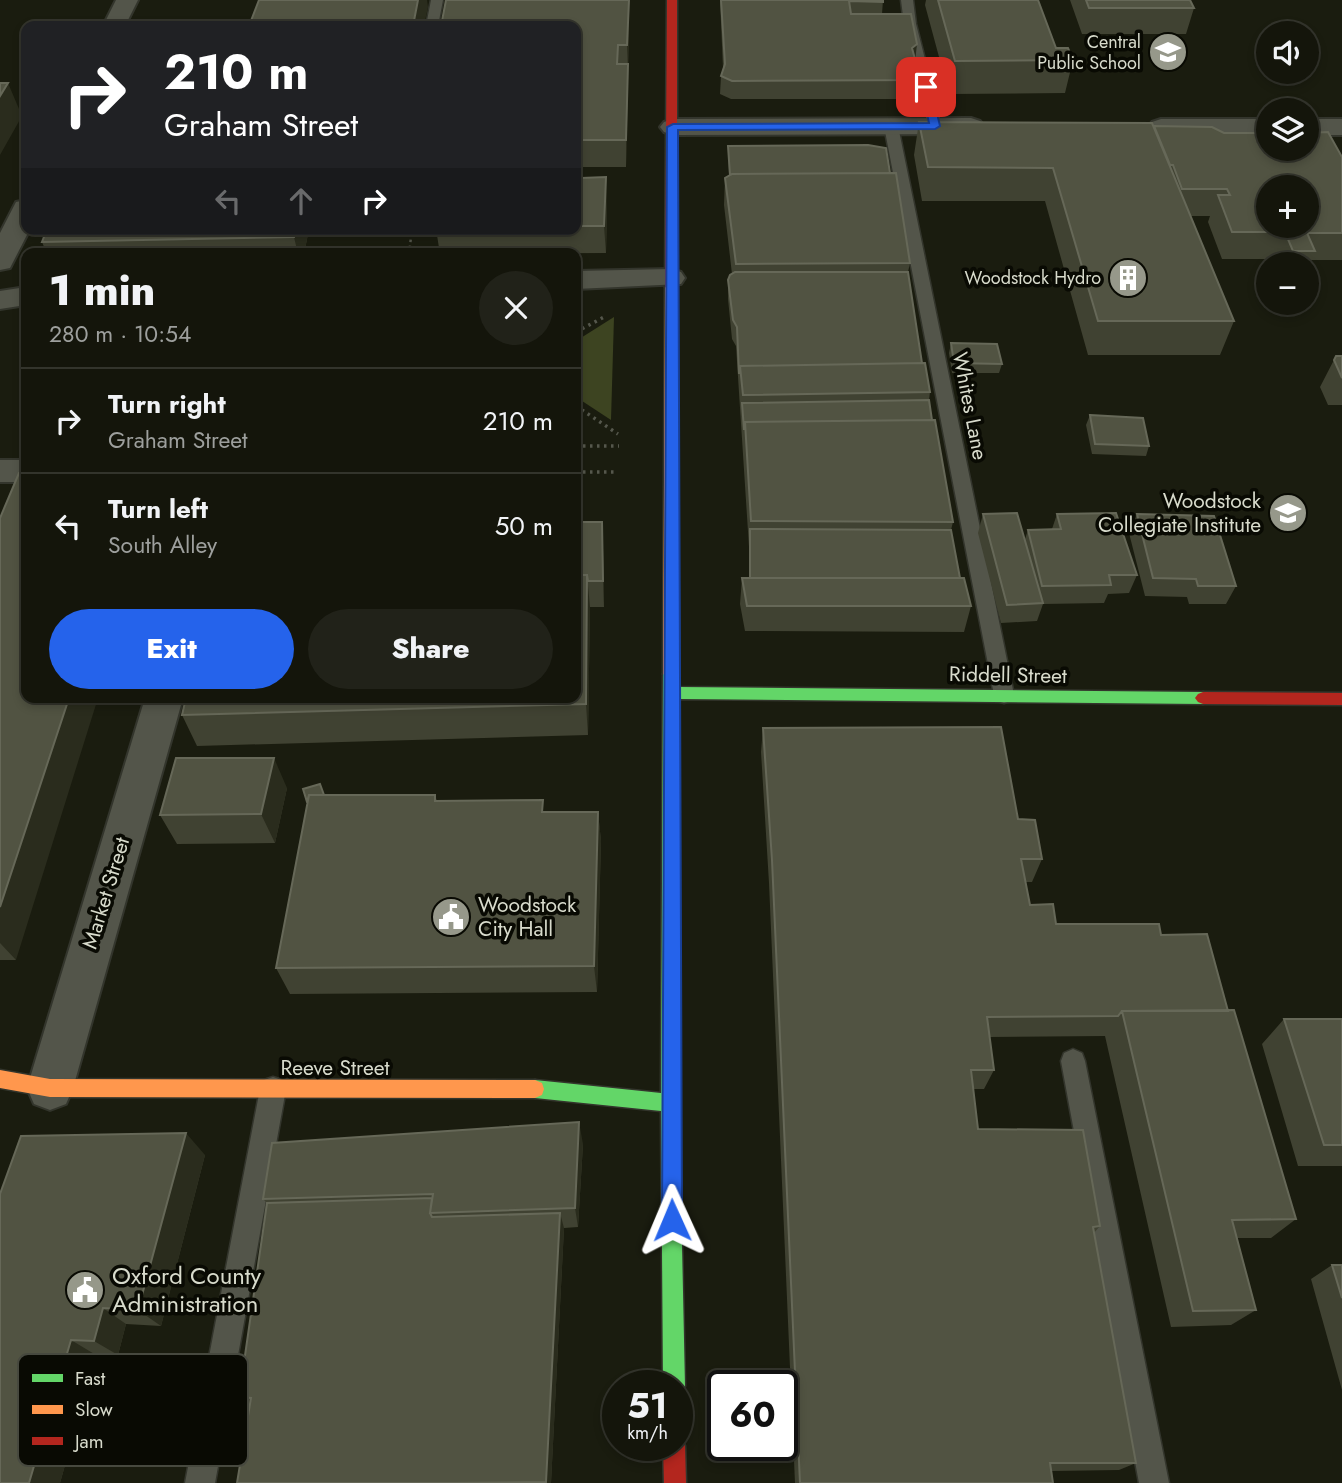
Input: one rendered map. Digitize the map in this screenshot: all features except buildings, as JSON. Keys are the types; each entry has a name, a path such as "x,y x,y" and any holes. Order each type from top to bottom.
{"main road":[{"path":"672,0 673,693 670,1103 674,1370"},
{"name":"Riddell Street","path":"673,693 1342,699"},
{"name":"Reeve Street","path":"0,1079 50,1088 552,1089 670,1103"},
{"path":"674,1461 675,1483"}],"street":[{"path":"116,21 127,0"},
{"path":"673,127 990,126"},
{"path":"1143,127 1256,127"},
{"path":"1319,127 1342,127"},
{"path":"0,262 21,218"},
{"path":"581,280 671,278"},
{"path":"0,300 21,297"},
{"path":"0,471 21,471"},
{"name":"Market Street","path":"50,1088 163,703"}],"lane":[{"path":"433,21 437,0"},
{"path":"907,0 935,126"},
{"name":"Whites Lane","path":"891,126 1004,695"},
{"path":"1073,1060 1154,1483"},
{"path":"224,1354 273,1089"}],"path":[{"path":"581,329 610,314"},
{"path":"581,410 618,434"},
{"path":"581,446 619,446"},
{"path":"581,472 618,471"}],"green space":[{"path":"614,317 611,420 581,400 581,338"}],"traffic: fast":[{"path":"671,674 670,1103 674,1370"},
{"path":"673,693 1203,698"},
{"path":"535,1089 670,1103"}],"traffic: slow":[{"path":"671,287 671,674"},
{"path":"0,1079 50,1088 535,1089"}],"traffic: jam":[{"path":"671,287 672,0"},
{"path":"1203,698 1342,699"},
{"path":"674,1461 675,1483"}],"place":[{"name":"Central Public School","path":"1168,52"},
{"name":"Woodstock Hydro","path":"1128,278"},
{"name":"Woodstock Collegiate Institute","path":"1288,513"},
{"name":"Woodstock City Hall","path":"451,917"},
{"name":"Oxford County Administration","path":"85,1290"}],"route":[{"path":"672,1220 670,1103 673,127 935,126 926,87"}]}
